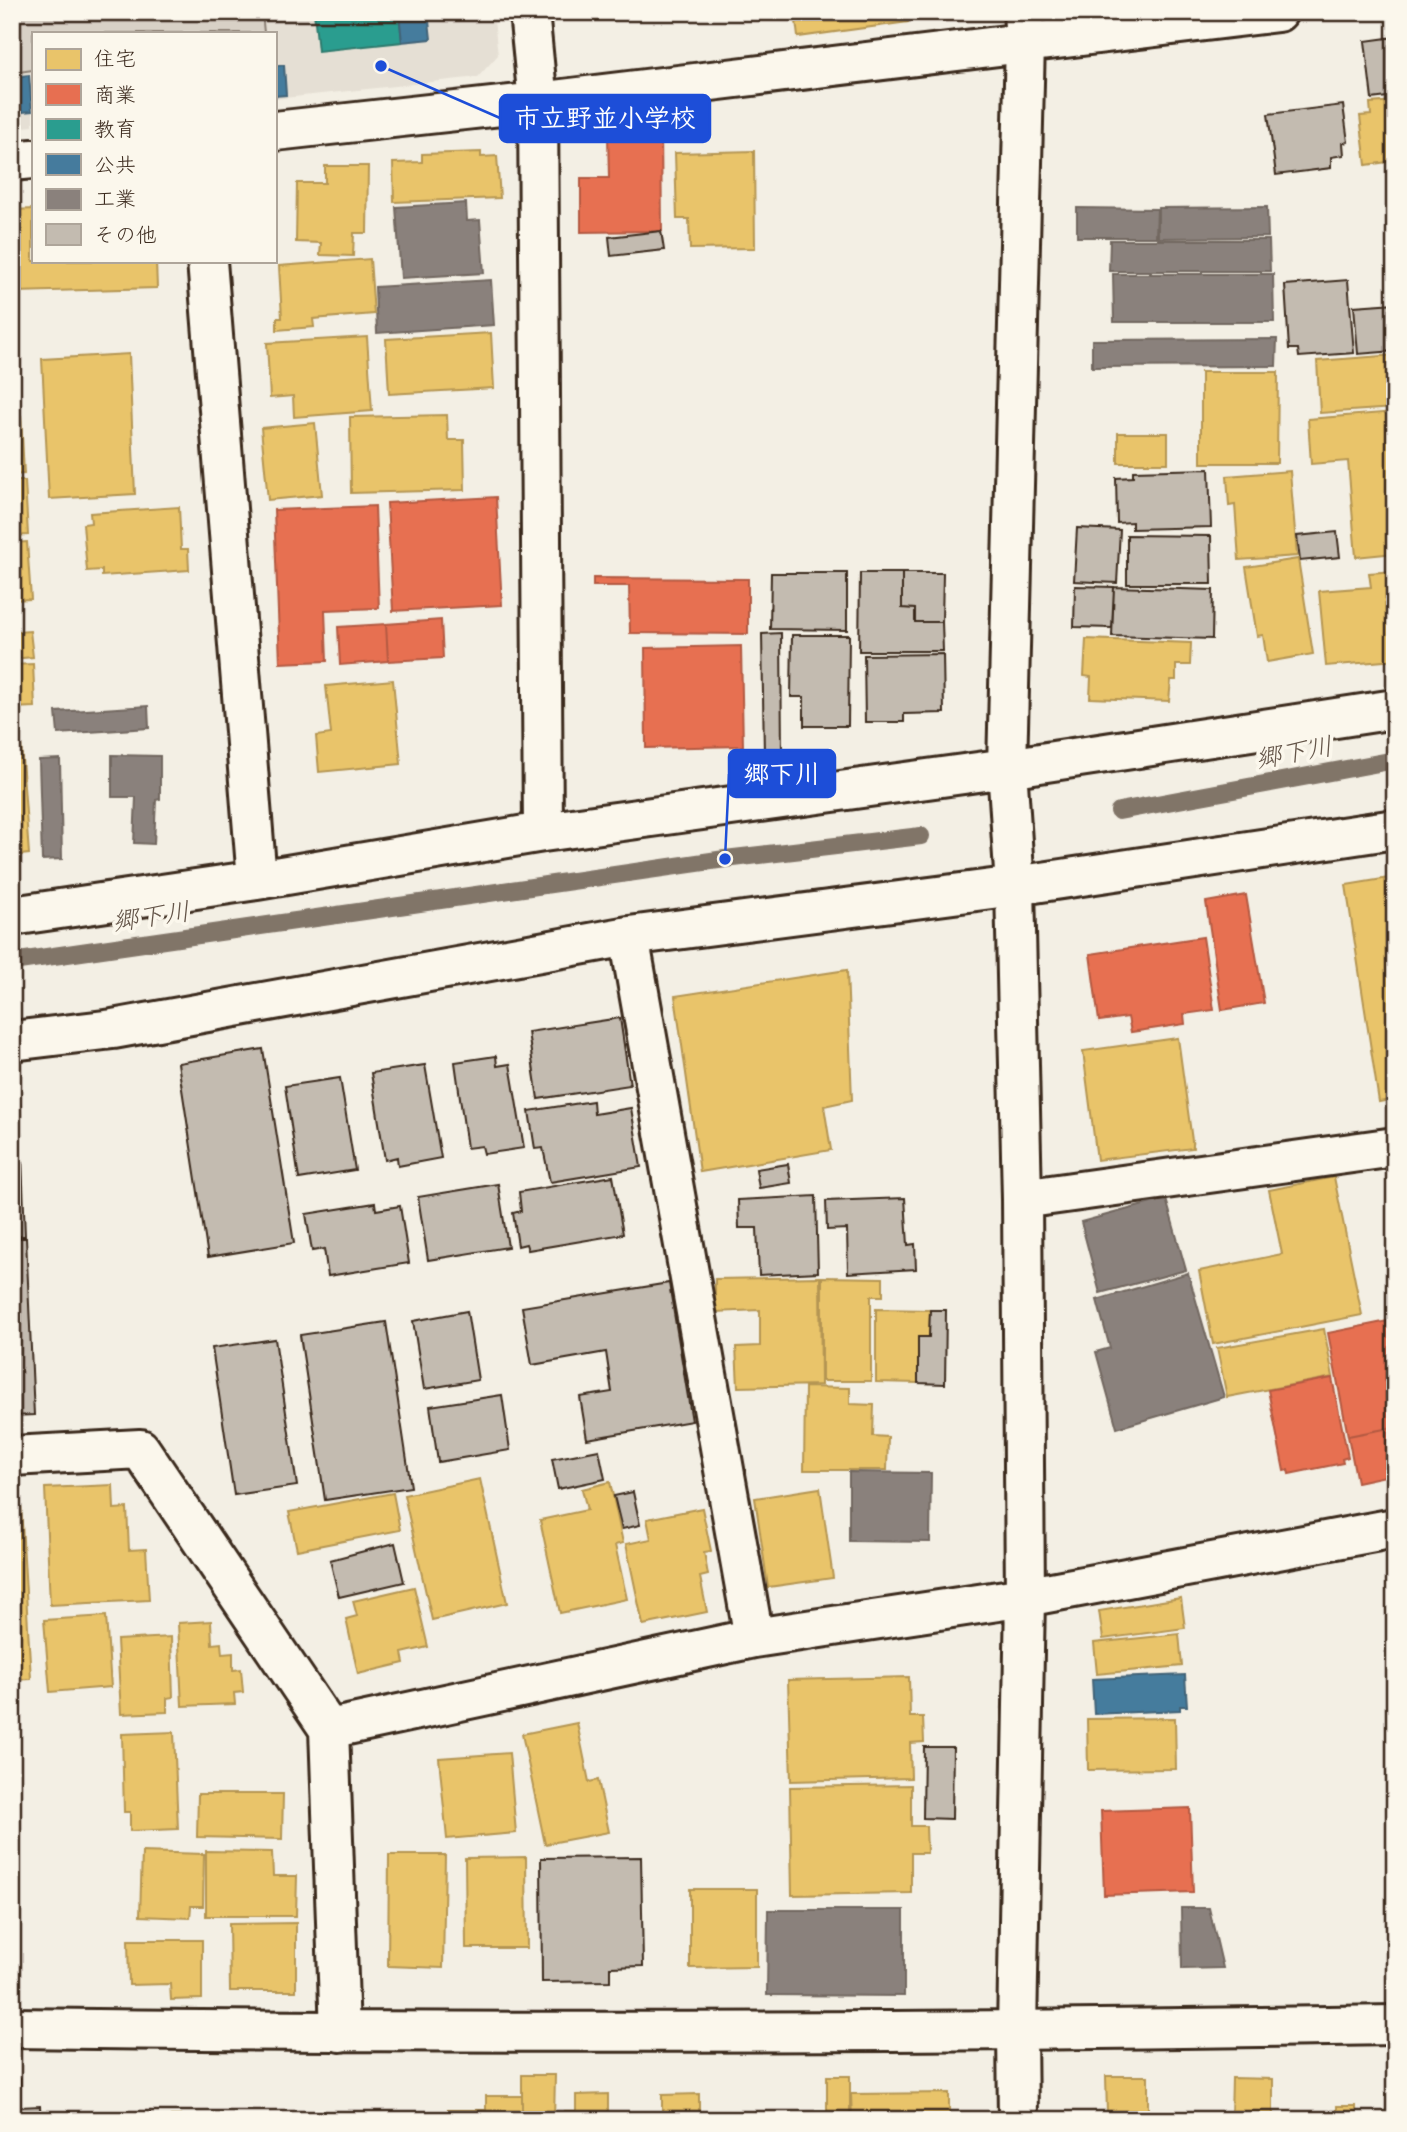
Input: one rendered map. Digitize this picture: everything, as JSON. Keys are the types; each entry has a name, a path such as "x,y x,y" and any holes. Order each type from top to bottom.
{"street":[{"path":"529,12 538,102 543,832"},
{"path":"276,131 538,102 1024,27 1278,12"},
{"path":"1018,2120 1017,2031 1025,1597 1015,886 1007,768 1024,27"},
{"path":"12,161 32,159"},
{"path":"207,262 257,880"},
{"path":"12,916 257,880 543,832 1007,768 1395,709"},
{"path":"12,1041 113,1029 629,936 1015,886 1395,830"},
{"path":"629,936 754,1638"},
{"path":"1021,1199 1395,1147"},
{"path":"12,1456 140,1449 329,1728 340,2032"},
{"path":"329,1728 754,1638 1025,1597 1395,1528"},
{"path":"12,2028 340,2032 1017,2031 1395,2025"}],"shaded area":[{"path":"12,12 493,12 498,55 478,77 276,99 276,32 32,32 32,126 12,128"},
{"path":"12,12 262,12 264,32 32,32 32,70 12,73"}],"building: 住宅":[{"path":"795,12 916,12 908,22 798,37"},
{"path":"1395,101 1395,161 1366,165 1360,116 1371,115 1370,103"},
{"path":"754,151 755,248 690,249 689,219 677,219 675,153"},
{"path":"481,152 481,157 497,156 500,198 394,202 393,163 422,162 422,154"},
{"path":"325,166 368,166 367,233 354,233 353,256 320,255 321,243 296,242 297,183 325,183"},
{"path":"32,209 32,262 156,262 157,288 16,292 14,210"},
{"path":"370,259 374,314 313,319 314,327 277,330 277,318 282,318 279,266"},
{"path":"491,333 494,388 389,394 386,339"},
{"path":"367,337 372,411 294,417 293,396 270,398 267,343"},
{"path":"129,354 135,494 49,499 42,359"},
{"path":"1395,355 1395,408 1320,413 1317,361"},
{"path":"1201,372 1278,372 1277,463 1201,463"},
{"path":"1395,412 1395,553 1356,557 1348,461 1311,464 1308,419"},
{"path":"447,415 448,440 464,440 465,490 351,493 350,417"},
{"path":"21,416 24,474 12,475 12,417"},
{"path":"315,423 322,495 268,500 261,428"},
{"path":"1118,433 1168,433 1168,463 1118,463"},
{"path":"1290,471 1297,556 1239,560 1235,505 1229,506 1227,476"},
{"path":"12,481 25,481 28,535 12,536"},
{"path":"179,507 181,549 188,549 189,570 102,576 102,570 87,571 83,524 91,523 90,513"},
{"path":"27,542 31,599 12,600 12,543"},
{"path":"1298,559 1313,654 1267,662 1263,635 1257,636 1246,567"},
{"path":"1395,571 1395,660 1326,666 1319,591 1371,587 1369,573"},
{"path":"12,604 16,604 17,632 30,631 33,657 12,659"},
{"path":"1086,639 1191,643 1190,665 1176,665 1176,680 1171,680 1169,701 1090,698 1091,677 1084,676"},
{"path":"33,664 35,707 12,708 12,665"},
{"path":"393,680 401,764 319,772 316,736 331,734 326,686"},
{"path":"19,718 29,854 12,856 12,719"},
{"path":"1395,877 1395,1099 1379,1102 1346,885"},
{"path":"847,970 852,1100 824,1106 831,1150 700,1172 675,996"},
{"path":"1178,1038 1193,1148 1097,1160 1083,1051"},
{"path":"1334,1177 1362,1315 1213,1344 1199,1271 1282,1254 1269,1190"},
{"path":"820,1277 821,1385 738,1387 736,1347 760,1346 760,1310 715,1312 715,1279"},
{"path":"822,1277 883,1278 883,1296 871,1296 871,1381 822,1381"},
{"path":"876,1309 930,1310 929,1337 918,1337 918,1383 876,1382"},
{"path":"1324,1329 1333,1377 1227,1397 1217,1348"},
{"path":"805,1387 850,1388 850,1404 874,1405 873,1436 888,1437 887,1470 804,1470"},
{"path":"480,1479 507,1603 432,1620 404,1495"},
{"path":"610,1482 623,1543 615,1545 627,1599 560,1613 540,1520 587,1510 582,1489"},
{"path":"113,1485 114,1509 127,1508 129,1550 146,1549 149,1600 50,1605 45,1488"},
{"path":"820,1488 833,1578 768,1587 755,1498"},
{"path":"20,1489 31,1679 12,1680 12,1490"},
{"path":"393,1493 400,1530 297,1550 289,1512"},
{"path":"702,1508 711,1551 704,1552 708,1575 700,1577 707,1612 643,1625 626,1544 651,1539 647,1519"},
{"path":"414,1587 428,1647 402,1653 404,1663 358,1674 346,1619 357,1616 353,1601"},
{"path":"1181,1598 1185,1628 1103,1639 1099,1611"},
{"path":"106,1616 111,1687 50,1692 44,1620"},
{"path":"211,1621 212,1644 221,1643 222,1654 233,1653 233,1670 241,1669 243,1692 234,1693 235,1704 182,1706 178,1623"},
{"path":"1179,1634 1182,1666 1097,1674 1094,1643"},
{"path":"171,1637 173,1697 167,1698 167,1712 121,1714 117,1640"},
{"path":"909,1677 910,1717 923,1717 924,1742 910,1743 911,1778 791,1781 788,1680"},
{"path":"1175,1718 1176,1769 1088,1770 1087,1719"},
{"path":"577,1723 589,1782 598,1780 609,1832 545,1844 522,1734"},
{"path":"174,1732 178,1829 130,1831 130,1812 124,1812 122,1734"},
{"path":"509,1753 516,1833 447,1839 439,1758"},
{"path":"911,1785 911,1826 926,1826 927,1853 911,1853 911,1893 792,1895 790,1787"},
{"path":"198,1794 283,1794 282,1839 197,1837"},
{"path":"206,1851 272,1852 273,1876 297,1876 296,1916 206,1916"},
{"path":"142,1852 204,1854 203,1906 191,1906 190,1918 140,1916"},
{"path":"389,1855 445,1855 443,1968 388,1966"},
{"path":"526,1857 527,1948 466,1948 465,1858"},
{"path":"690,1889 757,1889 757,1967 690,1968"},
{"path":"296,1923 296,1991 230,1991 229,1924"},
{"path":"128,1940 202,1940 202,1999 171,2000 170,1984 129,1985"},
{"path":"522,2075 555,2075 554,2120 542,2120 543,2111 522,2111"},
{"path":"827,2076 850,2076 850,2120 827,2120"},
{"path":"1106,2076 1148,2076 1148,2115 1107,2115"},
{"path":"1232,2078 1273,2079 1273,2117 1231,2117"},
{"path":"949,2093 949,2120 852,2120 851,2094"},
{"path":"608,2094 608,2120 565,2120 564,2111 576,2111 576,2095"},
{"path":"699,2094 699,2120 651,2120 662,2117 662,2095"},
{"path":"486,2096 522,2096 522,2111 543,2111 542,2120 447,2120 448,2110 486,2110"},
{"path":"1337,2106 1356,2106 1356,2120 1291,2120 1291,2116 1337,2116"},
{"path":"171,2116 222,2116 222,2120 171,2120"},
{"path":"1235,2116 1277,2117 1277,2120 1236,2120"}],"building: 商業":[{"path":"661,128 662,231 581,232 581,178 609,178 608,136"},
{"path":"496,497 502,605 393,611 387,503"},
{"path":"375,506 379,608 325,610 327,661 280,663 274,510"},
{"path":"593,578 748,579 748,634 630,633 629,586 593,586"},
{"path":"441,620 443,658 388,661 386,624"},
{"path":"386,624 388,661 340,665 338,627"},
{"path":"741,646 743,746 646,748 645,648"},
{"path":"1246,895 1264,1003 1222,1010 1206,902"},
{"path":"1203,937 1214,1010 1184,1014 1185,1024 1131,1032 1128,1017 1099,1021 1090,954"},
{"path":"1393,1320 1395,1427 1348,1436 1328,1333"},
{"path":"1332,1378 1348,1457 1342,1459 1343,1463 1289,1474 1288,1470 1284,1471 1268,1390"},
{"path":"1395,1427 1395,1474 1357,1482 1348,1436"},
{"path":"1190,1808 1193,1892 1104,1895 1101,1811"}],"building: 教育":[{"path":"314,12 399,12 402,42 318,51"}],"building: 公共":[{"path":"399,12 428,12 431,39 402,42"},
{"path":"284,65 286,95 276,96 276,66"},
{"path":"29,75 32,111 12,113 12,77"},
{"path":"1185,1675 1187,1706 1180,1706 1180,1710 1094,1714 1092,1679"}],"building: 工業":[{"path":"466,203 467,221 480,220 484,273 401,278 396,207"},
{"path":"1267,207 1268,237 1158,238 1158,208"},
{"path":"1077,208 1157,209 1156,237 1077,237"},
{"path":"1110,240 1269,240 1270,271 1109,271"},
{"path":"1113,274 1273,274 1274,322 1114,322"},
{"path":"491,280 494,325 377,333 375,287"},
{"path":"1277,339 1276,366 1092,367 1092,340"},
{"path":"148,706 149,728 58,734 56,712"},
{"path":"112,755 160,756 160,799 156,800 154,844 134,843 136,797 112,797"},
{"path":"60,759 62,859 42,860 39,760"},
{"path":"1166,1199 1186,1270 1100,1293 1081,1222"},
{"path":"1188,1273 1224,1397 1117,1428 1096,1352 1110,1348 1097,1300"},
{"path":"849,1472 931,1473 930,1542 849,1541"},
{"path":"1181,1908 1209,1908 1223,1968 1182,1969"},
{"path":"768,1910 904,1910 904,1996 767,1995"}],"building: その他":[{"path":"1395,37 1395,96 1372,99 1365,41"},
{"path":"1343,105 1348,142 1343,143 1344,155 1331,157 1331,168 1276,175 1268,114"},
{"path":"661,231 664,250 611,256 609,237"},
{"path":"1348,280 1354,353 1299,357 1298,349 1289,349 1285,285"},
{"path":"1395,303 1395,351 1358,354 1354,306"},
{"path":"1209,469 1211,527 1132,529 1132,522 1117,523 1116,478 1133,477 1133,471"},
{"path":"1077,528 1120,530 1117,583 1074,581"},
{"path":"1337,532 1340,557 1300,561 1297,536"},
{"path":"1127,535 1211,536 1212,584 1127,584"},
{"path":"771,573 847,573 847,630 770,629"},
{"path":"860,573 902,573 902,608 915,609 915,622 942,622 943,651 859,651"},
{"path":"902,573 943,573 942,622 915,622 915,609 902,608"},
{"path":"1075,586 1114,587 1112,628 1074,627"},
{"path":"1114,587 1213,590 1212,639 1112,636"},
{"path":"781,633 782,755 764,755 762,634"},
{"path":"792,635 849,635 848,726 804,726 804,697 791,697"},
{"path":"943,654 944,713 904,714 904,722 865,722 864,655"},
{"path":"620,1018 630,1085 538,1099 528,1032"},
{"path":"263,1049 294,1243 208,1257 178,1063"},
{"path":"496,1056 497,1066 510,1064 524,1148 484,1154 482,1146 467,1148 455,1062"},
{"path":"425,1065 441,1158 398,1166 397,1157 385,1160 371,1073"},
{"path":"340,1078 355,1170 299,1179 285,1086"},
{"path":"593,1101 594,1114 631,1108 641,1167 550,1182 543,1148 535,1149 529,1111"},
{"path":"12,1104 20,1104 25,1236 12,1236"},
{"path":"788,1164 791,1183 759,1188 756,1169"},
{"path":"613,1176 623,1234 528,1250 526,1244 518,1246 513,1213 521,1211 519,1192"},
{"path":"498,1184 508,1247 428,1260 418,1197"},
{"path":"816,1196 818,1272 759,1275 757,1228 739,1228 738,1200"},
{"path":"905,1198 908,1245 915,1244 916,1269 848,1273 847,1229 827,1230 826,1201"},
{"path":"375,1203 376,1210 400,1206 409,1263 328,1276 324,1249 312,1251 306,1214"},
{"path":"12,1238 26,1238 34,1415 12,1416"},
{"path":"669,1283 692,1421 587,1439 580,1397 612,1392 606,1352 532,1365 522,1307"},
{"path":"930,1310 946,1310 945,1384 918,1383 918,1337 929,1337"},
{"path":"467,1311 478,1380 424,1389 413,1321"},
{"path":"386,1322 411,1487 325,1500 300,1335"},
{"path":"275,1339 297,1486 234,1495 212,1348"},
{"path":"502,1395 510,1450 438,1462 430,1406"},
{"path":"599,1450 605,1479 558,1489 552,1459"},
{"path":"633,1492 640,1525 622,1529 614,1496"},
{"path":"395,1543 404,1582 339,1597 330,1560"},
{"path":"924,1747 953,1747 952,1819 923,1818"},
{"path":"641,1857 643,1966 610,1967 610,1981 542,1982 541,1858"},
{"path":"12,2079 20,2079 20,2107 40,2106 41,2120 12,2120"},
{"path":"101,2113 150,2113 150,2120 101,2120"}],"waterway":[{"name":"郷下川","path":"1119,811 1395,760"},
{"name":"郷下川","path":"12,962 725,859 921,836"}],"place":[{"name":"市立野並小学校","path":"381,66"},
{"name":"郷下川","path":"725,859"}]}
